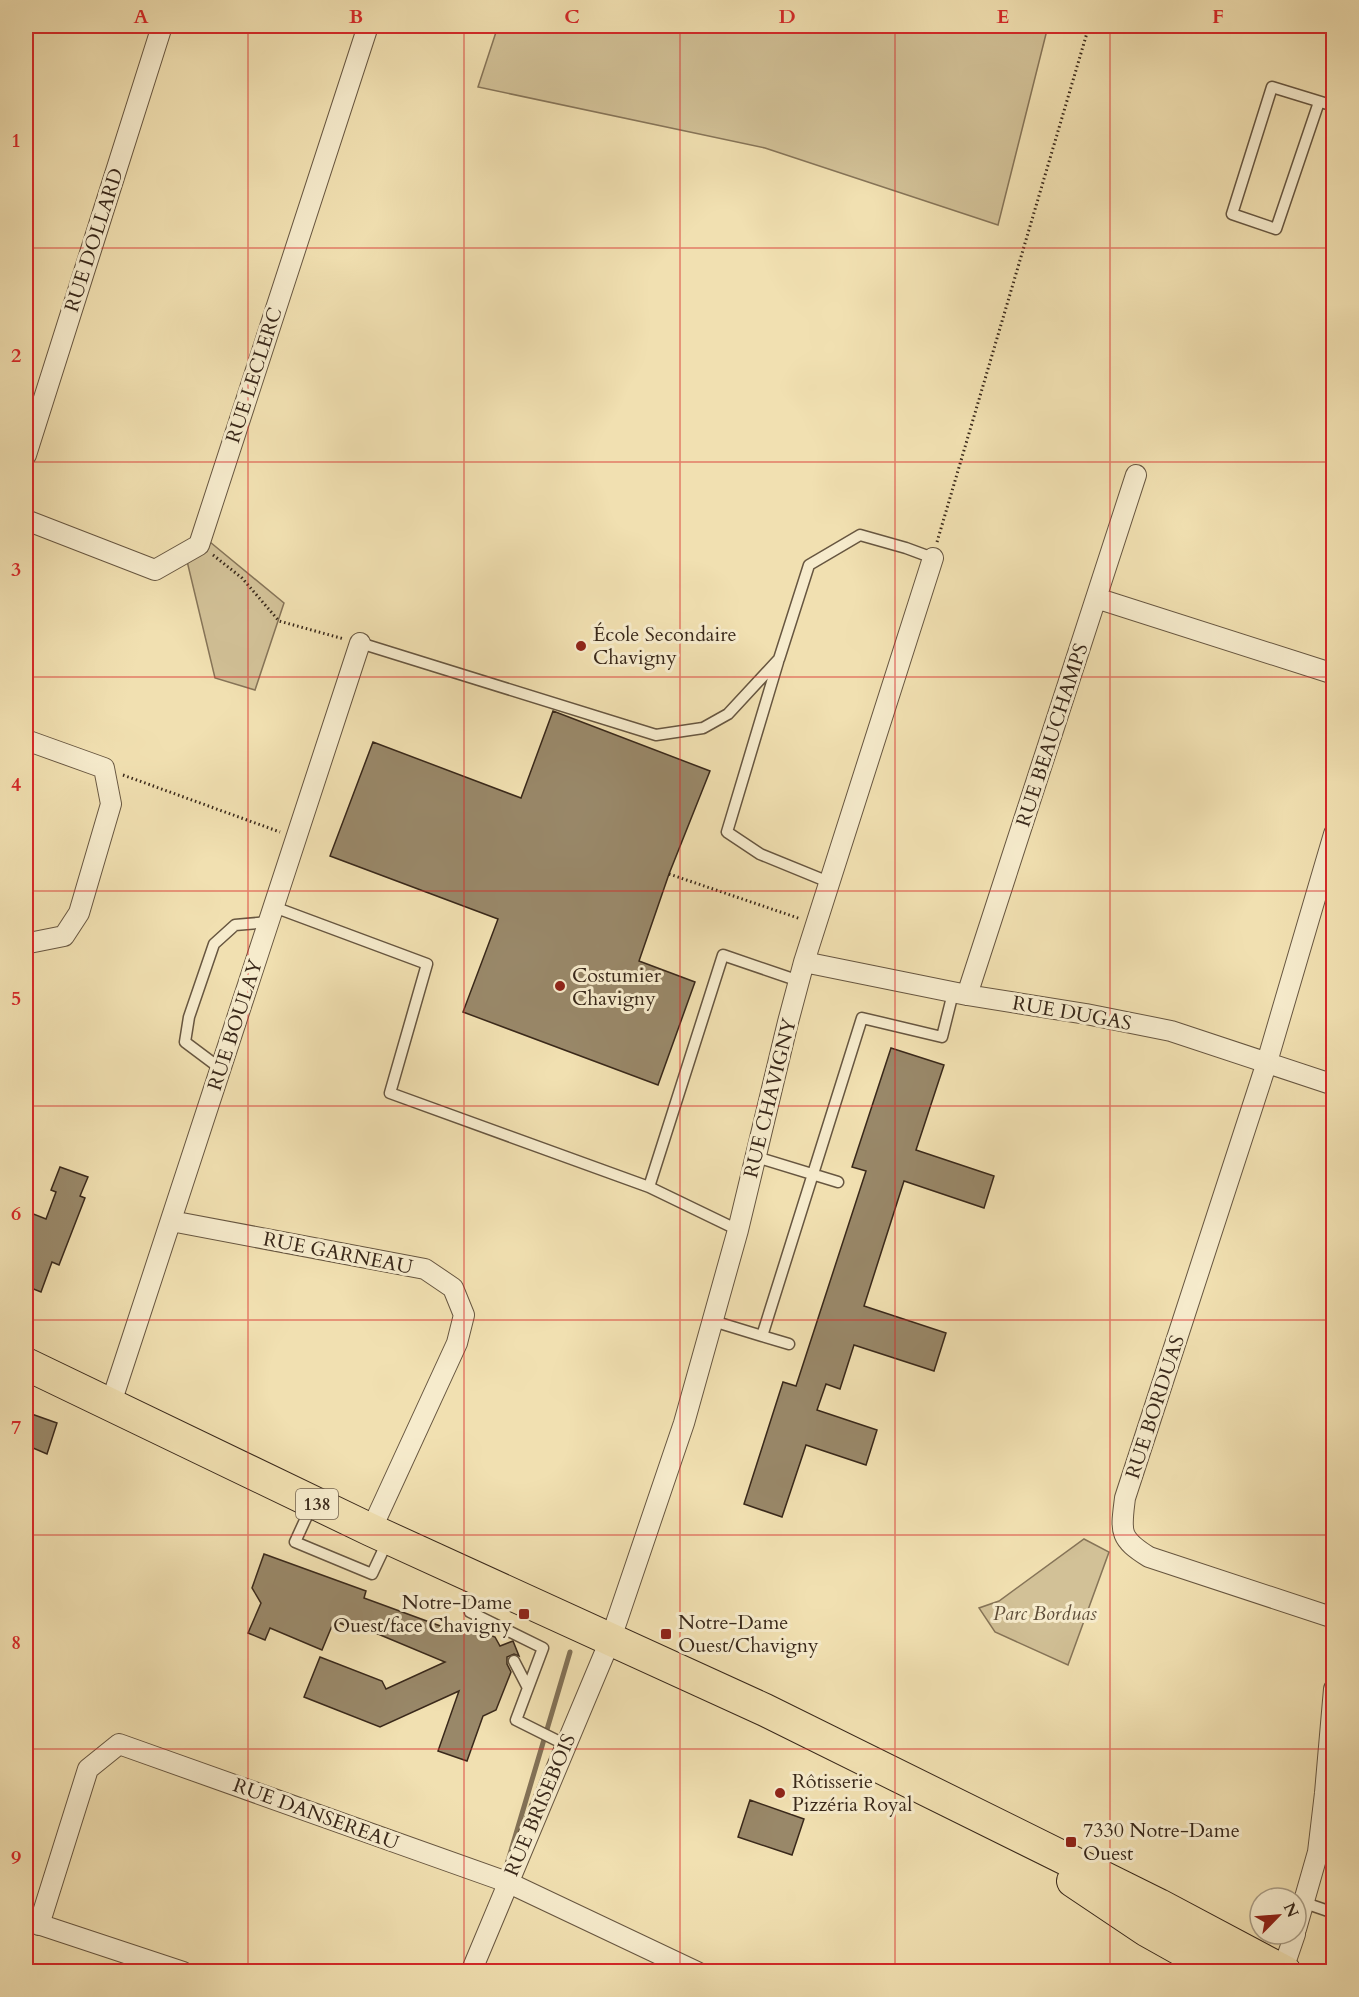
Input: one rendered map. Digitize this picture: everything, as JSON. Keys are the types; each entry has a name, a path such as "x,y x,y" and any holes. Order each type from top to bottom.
{"main road":[{"name":"138","path":"26,1364 380,1534 765,1710 1159,1905 1283,1971"},
{"name":"138","path":"975,1815 1146,1930 1221,1971"}],"street":[{"name":"RUE DOLLARD","path":"26,455 162,26"},
{"name":"RUE LECLERC","path":"199,545 368,26"},
{"name":"RUE BEAUCHAMPS","path":"960,994 1136,476"},
{"path":"26,520 155,570 199,545"},
{"name":"RUE CHAVIGNY","path":"611,1638 684,1423 738,1230 802,971 933,558"},
{"path":"1096,598 1334,675"},
{"name":"RUE BOULAY","path":"110,1406 360,643"},
{"path":"26,740 104,768 111,804 79,913 64,936 26,942"},
{"name":"RUE BORDUAS","path":"1334,834 1267,1062 1125,1498 1122,1527 1131,1546 1149,1557 1334,1618"},
{"name":"RUE DUGAS","path":"802,971 1086,1014 1171,1031 1334,1084"},
{"name":"RUE GARNEAU","path":"171,1221 425,1269 453,1288 464,1315 457,1343 380,1534"},
{"name":"RUE BRISEBOIS","path":"471,1971 611,1638"},
{"path":"1308,1892 1322,1823 1334,1689"},
{"name":"RUE DANSEREAU","path":"32,1922 88,1769 119,1744 507,1882 684,1969"},
{"path":"32,1922 183,1971"},
{"path":"1283,1971 1290,1946"}],"lane":[{"path":"1319,102 1276,229 1232,214 1272,87 1334,106"},
{"path":"831,883 760,854 727,832 779,659 809,565 860,535 933,558"},
{"path":"360,643 656,735 703,728 728,714 779,659"},
{"path":"221,1069 185,1042 189,1017 214,944 235,925 271,914 427,964 390,1093 649,1187 738,1230"},
{"path":"649,1187 723,955 802,971"},
{"path":"762,1336 862,1018 942,1037 960,994"},
{"path":"756,1157 838,1182"},
{"path":"713,1321 789,1344"},
{"path":"313,1502 295,1542 372,1574 380,1534"},
{"path":"482,1580 470,1612 543,1648 516,1720 566,1745"},
{"path":"505,1630 508,1643"},
{"path":"514,1661 528,1688"},
{"path":"1308,1904 1334,1913"}],"path":[{"path":"933,558 1089,26"},
{"path":"199,545 242,578 279,621 360,643"},
{"path":"104,768 296,838"},
{"path":"669,874 817,925"}],"green space":[{"path":"498,26 1048,26 998,225 765,148 478,87"},
{"path":"210,542 284,603 255,690 215,678 187,561"},
{"name":"Parc Borduas","path":"1084,1539 1109,1552 1068,1665 995,1632 979,1608 999,1601"}],"building":[{"name":"École Secondaire Chavigny","path":"553,711 710,771 669,874 639,961 695,982 658,1085 463,1012 498,919 330,856 373,742 521,798"},
{"path":"891,1048 944,1065 916,1150 994,1176 984,1208 904,1181 864,1306 946,1333 934,1371 854,1345 840,1389 826,1384 817,1410 877,1430 866,1465 806,1445 782,1517 744,1504 783,1382 796,1386 866,1171 852,1167"},
{"path":"60,1167 88,1177 80,1196 85,1198 59,1265 52,1262 41,1292 26,1286 26,1211 46,1219 56,1192 51,1190"},
{"path":"26,1412 57,1423 47,1454 26,1445"},
{"path":"264,1554 366,1591 364,1598 454,1631 457,1623 495,1637 500,1646 513,1641 519,1656 514,1654 507,1657 507,1664 511,1672 496,1710 483,1716 467,1761 438,1751 459,1691 380,1727 304,1697 320,1657 382,1681 386,1689 445,1662 354,1624 352,1628 334,1621 322,1650 270,1628 265,1640 248,1633 261,1603 252,1588"},
{"path":"750,1800 804,1819 792,1855 738,1837"}],"waterway":[{"path":"507,1864 570,1652"}],"place":[{"name":"École Secondaire Chavigny","path":"581,646"},
{"name":"Costumier Chavigny","path":"560,986"},
{"name":"Notre-Dame Ouest/face Chavigny","path":"524,1614"},
{"name":"Notre-Dame Ouest/Chavigny","path":"666,1634"},
{"name":"Rôtisserie Pizzéria Royal","path":"780,1793"},
{"name":"7330 Notre-Dame Ouest","path":"1071,1842"}]}
